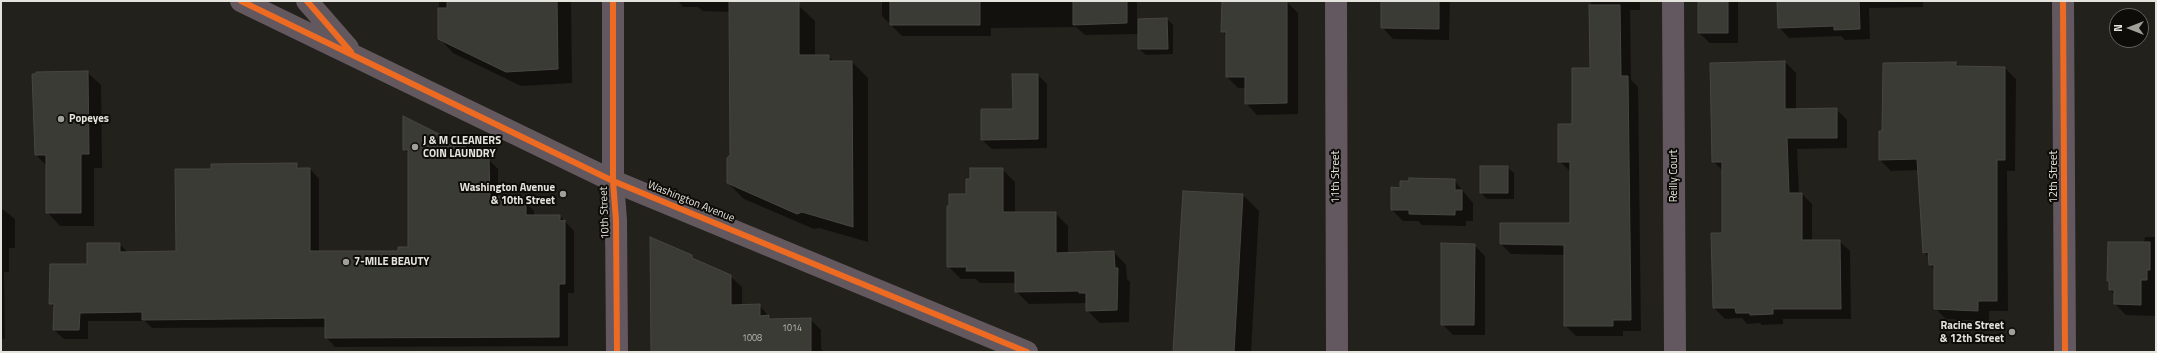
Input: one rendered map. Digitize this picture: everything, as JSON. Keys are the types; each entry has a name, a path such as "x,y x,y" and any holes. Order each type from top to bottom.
{"main road":[{"name":"Washington Avenue","path":"241,1 613,181 1027,352"},
{"name":"Washington Avenue","path":"307,1 354,55"}],"street":[{"name":"10th Street","path":"614,1 613,181 616,220 617,352"},
{"name":"11th Street","path":"1336,1 1337,352"},
{"name":"Reilly Court","path":"1673,1 1675,352"},
{"name":"12th Street","path":"2063,1 2065,352"}],"building":[{"path":"447,1 557,1 558,69 506,72 438,39 438,8 447,8"},
{"path":"729,1 799,1 799,55 829,55 829,61 852,61 853,227 802,212 797,214 727,183 727,158 730,155"},
{"path":"890,1 980,1 980,25 890,25"},
{"path":"1073,1 1127,1 1127,23 1073,25"},
{"path":"1222,1 1287,1 1287,103 1245,104 1245,77 1226,77 1226,32 1221,32"},
{"path":"1381,1 1439,1 1439,29 1381,28"},
{"path":"1777,1 1859,1 1860,29 1834,30 1834,26 1778,28"},
{"path":"1698,2 1728,2 1728,33 1698,33"},
{"path":"1589,5 1620,5 1621,76 1628,76 1631,320 1613,320 1613,326 1564,326 1564,245 1500,244 1500,223 1570,223 1570,162 1558,162 1558,124 1572,124 1572,68 1590,68"},
{"path":"1167,18 1168,49 1138,49 1138,19"},
{"path":"1785,61 1785,109 1837,108 1837,138 1787,138 1789,193 1802,193 1802,240 1840,240 1841,309 1773,309 1773,314 1750,315 1750,313 1736,313 1735,308 1713,308 1711,233 1722,233 1722,162 1712,162 1710,63"},
{"path":"1956,62 1956,66 2005,67 2005,160 1997,160 1997,301 1978,301 1978,311 1934,309 1934,265 1929,265 1928,252 1923,253 1917,159 1879,160 1879,131 1882,131 1883,63"},
{"name":"Popeyes","path":"88,71 89,154 81,154 81,213 46,213 46,155 35,155 32,74 36,74 36,72"},
{"path":"1012,74 1038,74 1038,139 981,140 981,109 1013,109"},
{"path":"403,116 489,159 490,197 505,197 505,201 526,201 526,215 560,215 560,221 565,220 565,284 559,284 559,337 325,338 325,318 142,320 142,312 80,313 79,330 53,330 54,304 49,304 50,264 87,264 87,243 120,243 120,252 176,251 175,169 211,169 211,164 297,163 297,168 310,168 310,251 398,251 398,247 408,247 408,150 403,150"},
{"path":"1480,166 1508,166 1508,193 1480,193"},
{"path":"970,168 1003,168 1003,212 1056,212 1056,253 1114,251 1115,268 1118,268 1117,310 1086,311 1086,293 1079,293 1079,291 1015,292 1015,271 966,271 967,267 947,267 947,206 949,206 949,194 966,194 966,179 970,179"},
{"path":"1409,178 1455,179 1455,190 1462,190 1462,210 1455,210 1455,215 1409,214 1409,210 1391,210 1391,187 1400,188 1400,181 1409,181"},
{"path":"1183,191 1243,194 1234,352 1173,352"},
{"path":"650,237 692,255 692,258 731,275 731,305 760,304 760,316 769,315 769,319 811,318 811,352 651,352"},
{"path":"2108,242 2150,242 2150,270 2147,270 2147,280 2141,280 2141,305 2114,304 2114,290 2109,290 2109,281 2107,281"},
{"path":"1441,243 1475,244 1474,325 1441,325"}],"cycle path":[{"path":"241,1 613,181 1027,352"},
{"path":"307,1 351,52"},
{"path":"613,1 613,181 616,220 617,352"},
{"path":"2063,1 2065,352"}],"place":[{"name":"Popeyes","path":"61,119"},
{"name":"J & M CLEANERS COIN LAUNDRY","path":"415,147"},
{"name":"Washington Avenue & 10th Street","path":"563,194"},
{"name":"7-MILE BEAUTY","path":"346,262"},
{"name":"Racine Street & 12th Street","path":"2012,332"}]}
